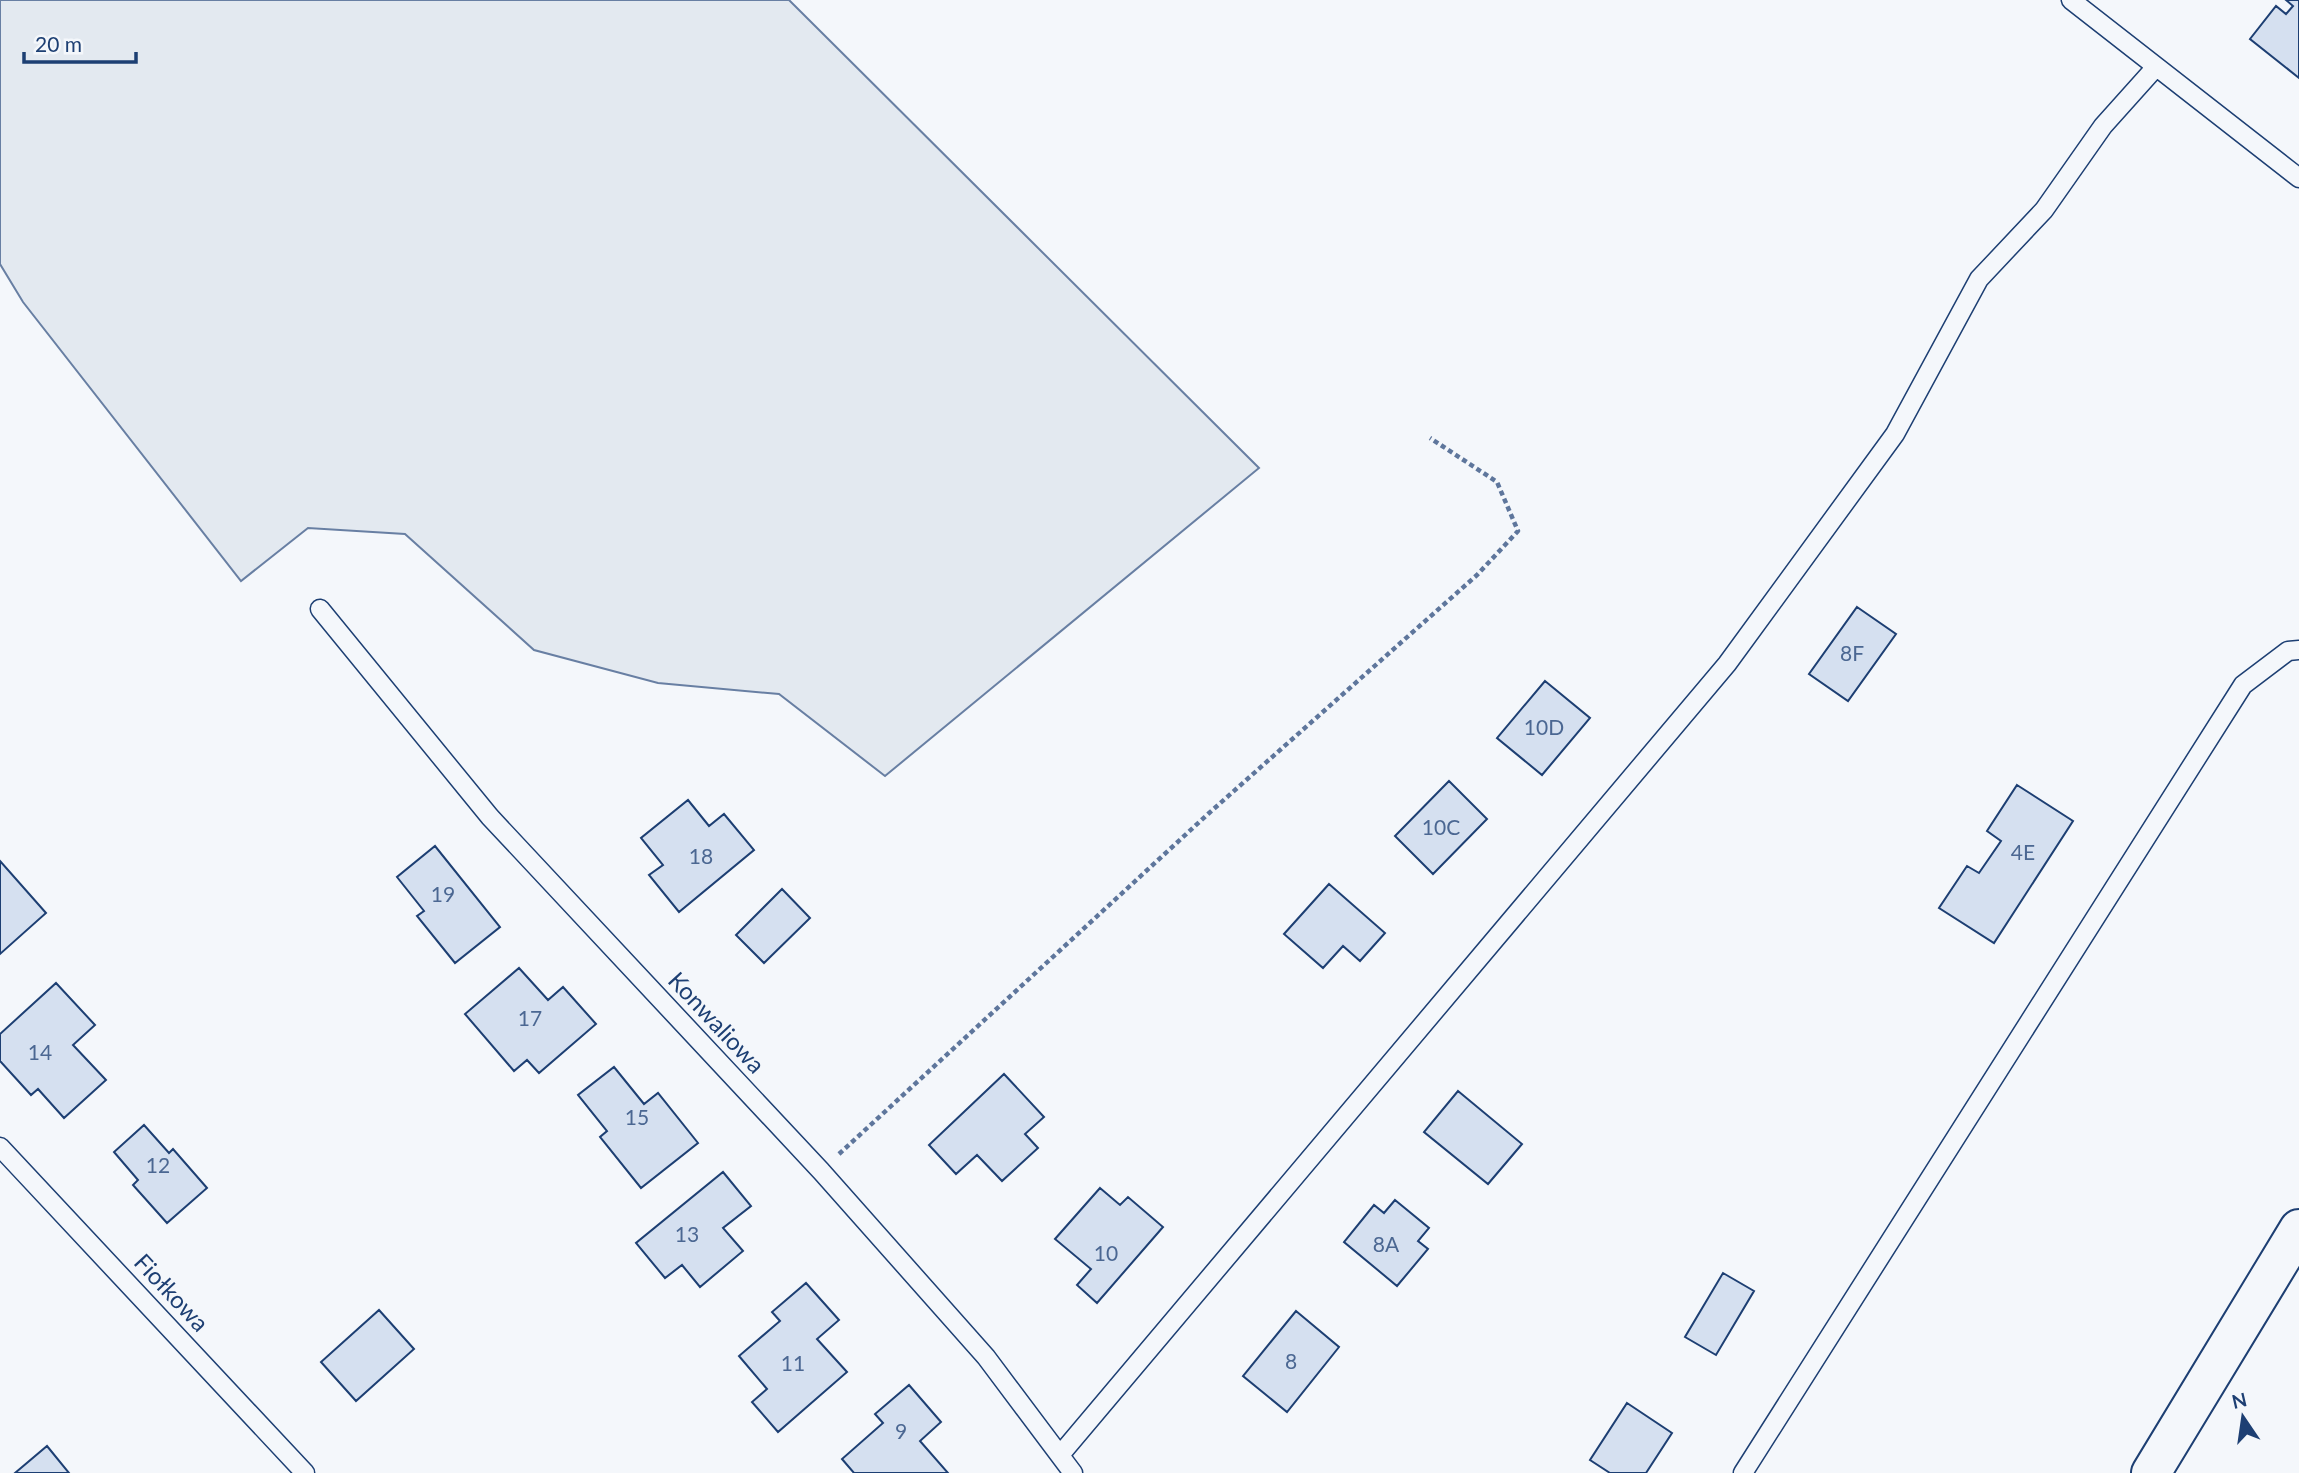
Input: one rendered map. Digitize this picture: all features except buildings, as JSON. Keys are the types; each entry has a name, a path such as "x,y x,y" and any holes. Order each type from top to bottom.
{"main road":[{"path":"2151,1473 2299,1229"}],"lane":[{"path":"2071,0 2299,178"},
{"path":"1060,1455 1727,664 1895,434 1979,279 2044,210 2103,126 2155,68"},
{"name":"Konwaliowa","path":"320,609 490,817 821,1171 986,1357 1073,1473"},
{"path":"1743,1473 2243,685 2288,651 2299,650"},
{"name":"Fiołkowa","path":"0,1147 305,1473"}],"path":[{"path":"821,1171 1208,814 1477,575 1518,531 1497,482 1430,438"}],"shaded area":[{"path":"0,0 789,0 1259,468 885,776 779,694 658,683 534,650 405,534 308,528 241,581 23,302 0,264"}]}
